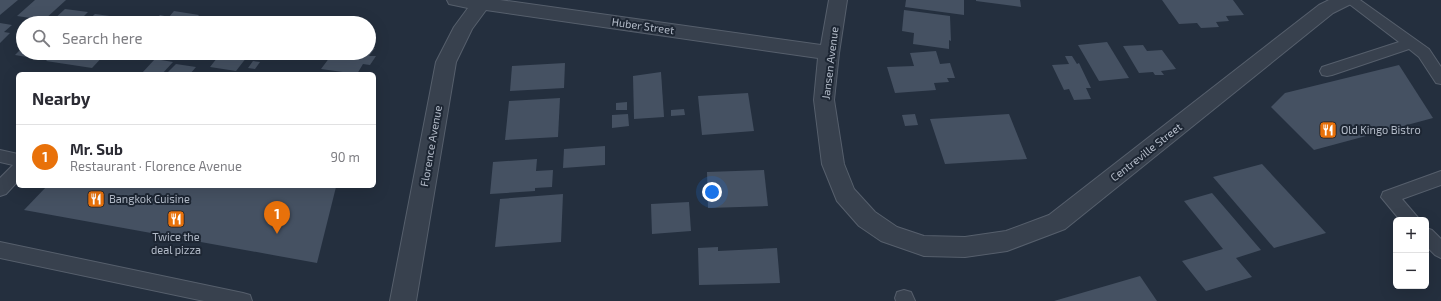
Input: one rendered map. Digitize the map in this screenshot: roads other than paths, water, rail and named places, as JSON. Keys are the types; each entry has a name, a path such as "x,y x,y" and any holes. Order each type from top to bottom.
{"street":[{"name":"Huber Street","path":"456,0 482,2 829,53"},
{"name":"Jansen Avenue","path":"838,0 829,53 824,100 833,164 845,194 867,219 889,234 924,246"},
{"name":"Centreville Street","path":"924,246 966,247 1007,241 1057,222 1326,9 1344,0"},
{"name":"Florence Avenue","path":"403,301 446,62 464,27 482,2"}],"lane":[{"path":"1351,0 1424,53 1441,79"},
{"path":"1327,71 1411,43"},
{"path":"0,156 16,160"},
{"path":"0,189 16,172"},
{"path":"1408,217 1389,197 1441,178"},
{"path":"1429,238 1441,250"},
{"path":"0,250 243,301"}],"place":[{"name":"Old Kingo Bistro","path":"1328,130"},
{"name":"Bangkok Cuisine","path":"96,199"},
{"name":"Twice the deal pizza","path":"176,219"},
{"name":"Mr. Sub","path":"277,234"}]}
